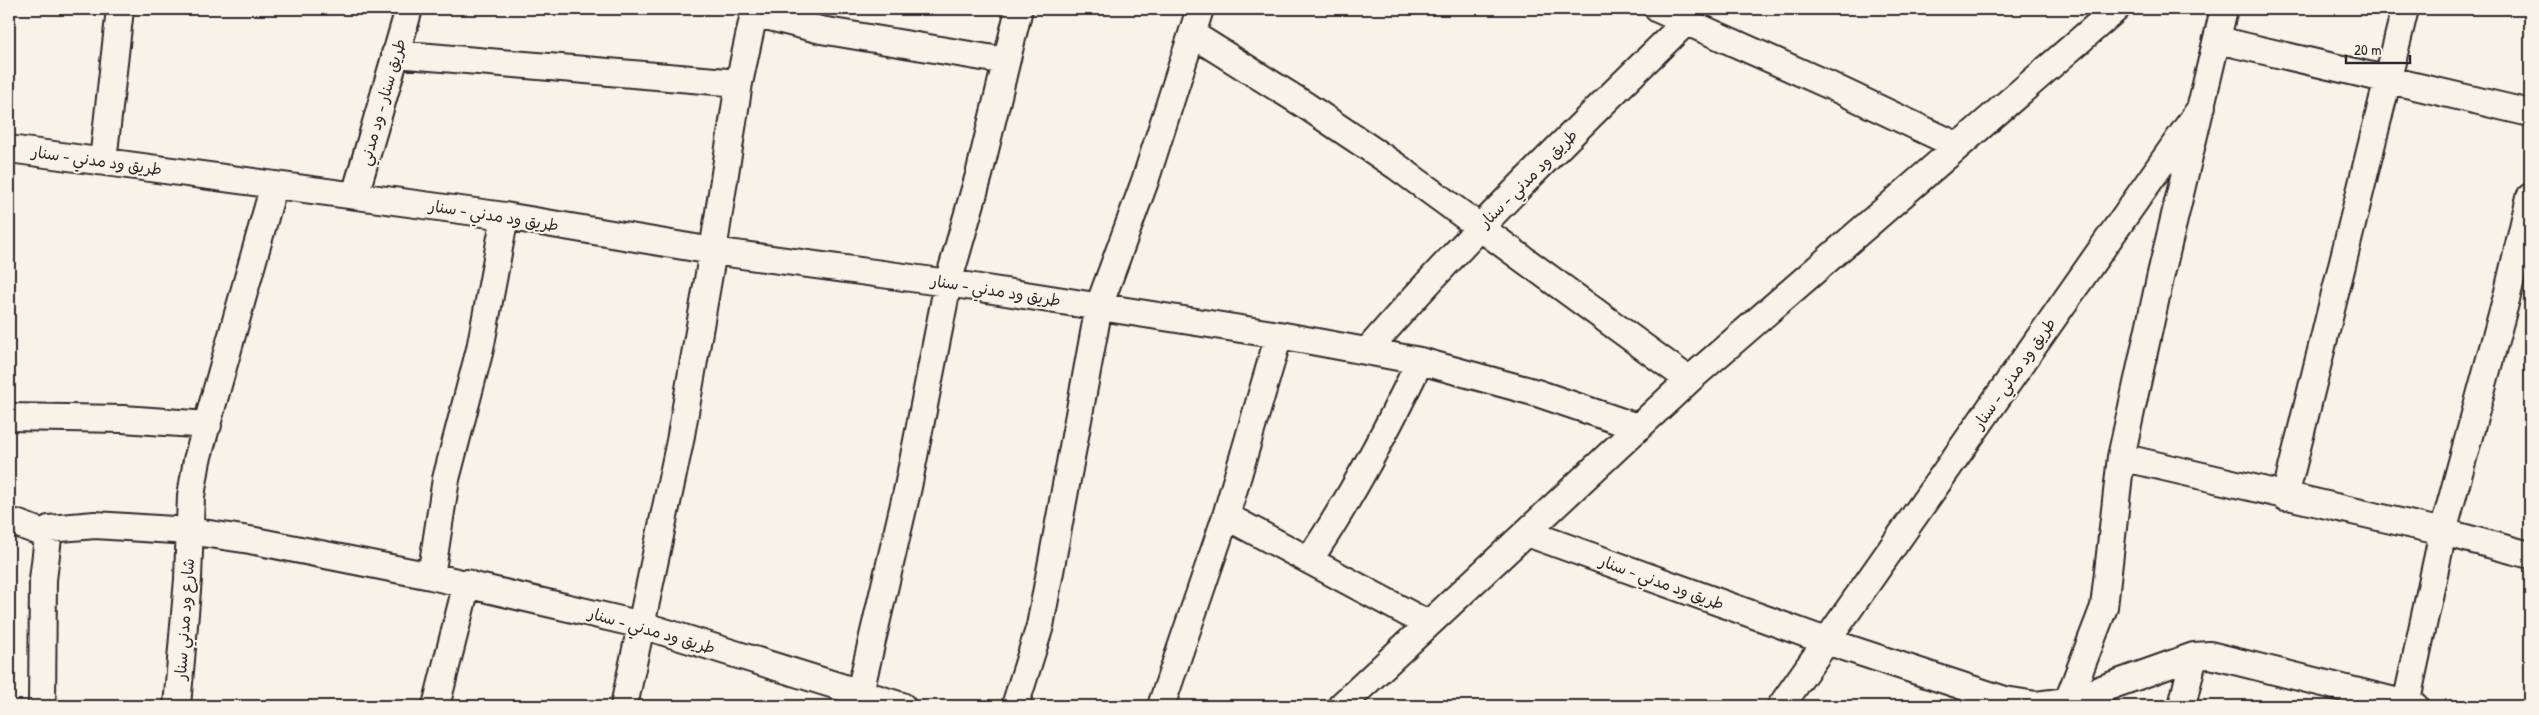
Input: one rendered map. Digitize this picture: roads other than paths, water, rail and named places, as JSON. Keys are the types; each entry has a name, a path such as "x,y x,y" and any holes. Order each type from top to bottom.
{"street":[{"path":"103,161 120,9"},
{"name":"طريق سنار - ود مدني","path":"355,195 409,9"},
{"path":"860,692 908,487 948,283 978,175 1019,9"},
{"path":"1015,706 1040,626 1099,306 1145,181 1200,9"},
{"path":"1658,9 1688,15 1958,146"},
{"path":"1345,705 1428,624 1688,380 2116,9"},
{"name":"طريق ود مدني - سنار","path":"1527,533 1826,640 2005,700 2036,705 2067,704 2104,607 2121,457 2161,274 2224,9"},
{"path":"2285,497 2405,9"},
{"path":"624,706 680,442 739,83 754,11 820,30 1006,61"},
{"name":"طريق ود مدني - سنار","path":"1367,351 1421,289 1480,226 1688,15"},
{"path":"1192,34 1314,110 1480,226 1688,380"},
{"path":"2218,40 2530,113"},
{"path":"395,54 739,83"},
{"name":"طريق ود مدني - سنار","path":"1782,706 1826,640 2202,106"},
{"name":"طريق ود مدني - سنار","path":"9,148 505,216 713,250 948,283 1279,335 1420,361 1537,393 1637,427"},
{"path":"189,531 191,496 197,460 274,185"},
{"path":"2067,704 2194,656 2210,655 2225,657 2350,698 2410,705 2443,532 2505,306 2530,197"},
{"path":"431,576 446,479 480,349 505,216"},
{"path":"1161,706 1226,516 1279,335"},
{"path":"1308,560 1341,512 1420,361"},
{"path":"9,417 123,418 208,425"},
{"path":"2121,457 2285,497 2443,532 2530,555"},
{"path":"1226,516 1428,624"},
{"name":"طريق ود مدني - سنار","path":"9,524 16,523 48,535 49,529 95,525 189,531 250,540 467,583 642,625 829,696 860,692 902,706"},
{"path":"42,706 43,580 49,529"},
{"name":"شارع ود مدني سنار","path":"177,706 188,579 189,531"},
{"path":"436,706 467,583"},
{"path":"2182,706 2194,656"}]}
